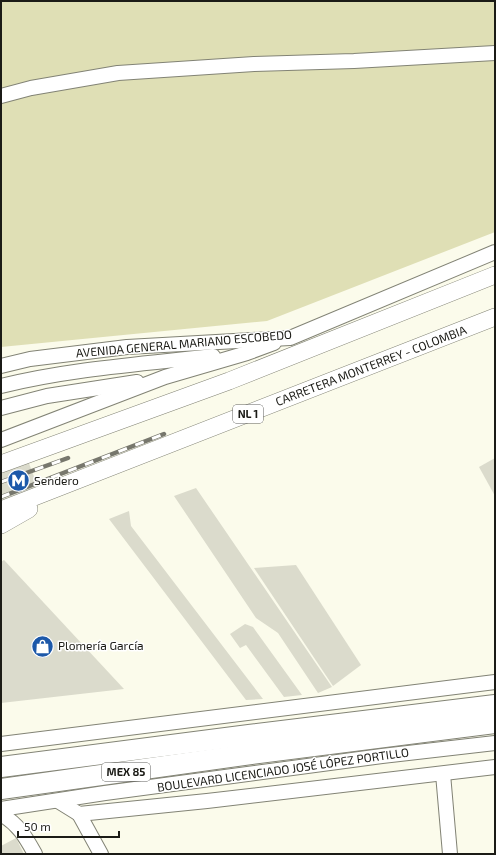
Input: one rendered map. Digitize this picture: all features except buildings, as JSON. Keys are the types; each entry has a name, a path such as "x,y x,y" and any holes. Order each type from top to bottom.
{"highway":[{"name":"MEX 85","path":"1,789 250,744 495,705"},
{"name":"BOULEVARD LICENCIADO JOSÉ LÓPEZ PORTILLO","path":"250,744 495,723"},
{"name":"MEX 85","path":"1,768 250,744"}],"main road":[{"path":"1,464 229,381 495,275"},
{"name":"CARRETERA MONTERREY - COLOMBIA","path":"1,510 495,317"},
{"name":"NL 1","path":"1,524 93,474"}],"street":[{"path":"1,96 31,88 118,73 254,64 354,61 495,53"},
{"name":"AVENIDA GENERAL MARIANO ESCOBEDO","path":"1,366 30,359 127,347 290,338 495,252"},
{"path":"1,440 165,377 247,353 290,338"},
{"path":"1,386 25,380 96,368 247,353"},
{"path":"1,408 47,396 165,377"},
{"path":"1,744 495,682"},
{"name":"BOULEVARD LICENCIADO JOSÉ LÓPEZ PORTILLO","path":"1,809 105,793 495,743"},
{"path":"334,763 335,786"},
{"path":"79,814 128,810 495,767"},
{"path":"443,774 450,854"},
{"path":"207,801 234,776"},
{"path":"105,793 128,810"},
{"path":"58,801 79,814 101,854"},
{"path":"1,814 15,824 24,835 35,854"}],"green space":[{"path":"1,1 495,1 495,232 267,321 1,347"}],"railway":[{"path":"1,497 164,434"},
{"path":"1,482 68,458"}],"place":[{"name":"Sendero","path":"18,481"},
{"name":"Plomería García","path":"42,646"}]}
